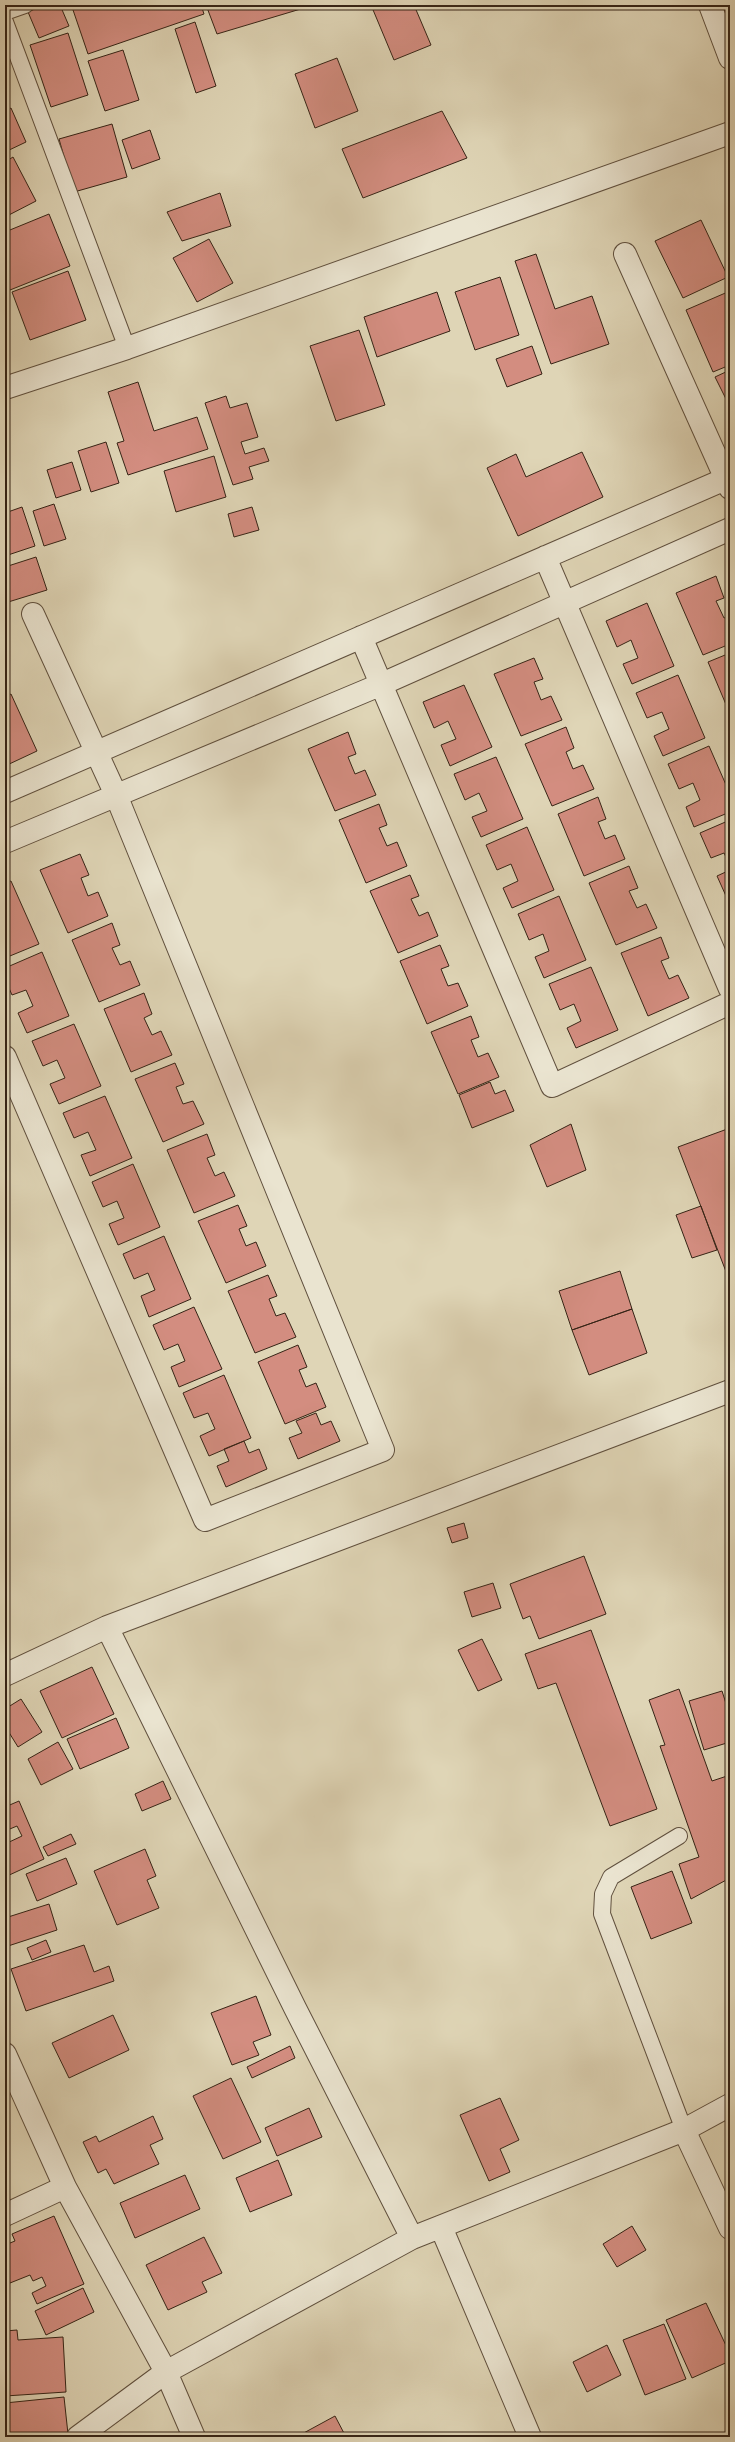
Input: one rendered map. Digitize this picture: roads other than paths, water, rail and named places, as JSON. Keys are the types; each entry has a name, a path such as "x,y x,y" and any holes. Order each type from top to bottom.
{"street":[{"path":"710,5 730,58"},
{"path":"5,388 127,348 730,133"},
{"path":"5,792 545,557 729,481 625,254"},
{"path":"5,842 116,794 382,684 730,528"},
{"path":"545,557 730,989"},
{"path":"5,1057 205,1520 383,1450 116,794 33,614"},
{"path":"361,637 552,1086 730,1003"},
{"path":"5,1675 108,1627 730,1391"},
{"path":"108,1627 288,1994 412,2238"},
{"path":"5,2054 65,2187 166,2372 194,2437"},
{"path":"78,2437 166,2372 412,2238 684,2130 730,2106"},
{"path":"684,2130 730,2228"},
{"path":"5,2215 65,2187"},
{"path":"441,2227 530,2437"}],"lane":[{"path":"5,12 25,5"},
{"path":"5,22 127,348"},
{"path":"679,1836 612,1877 603,1894 602,1914 684,2130"}]}
